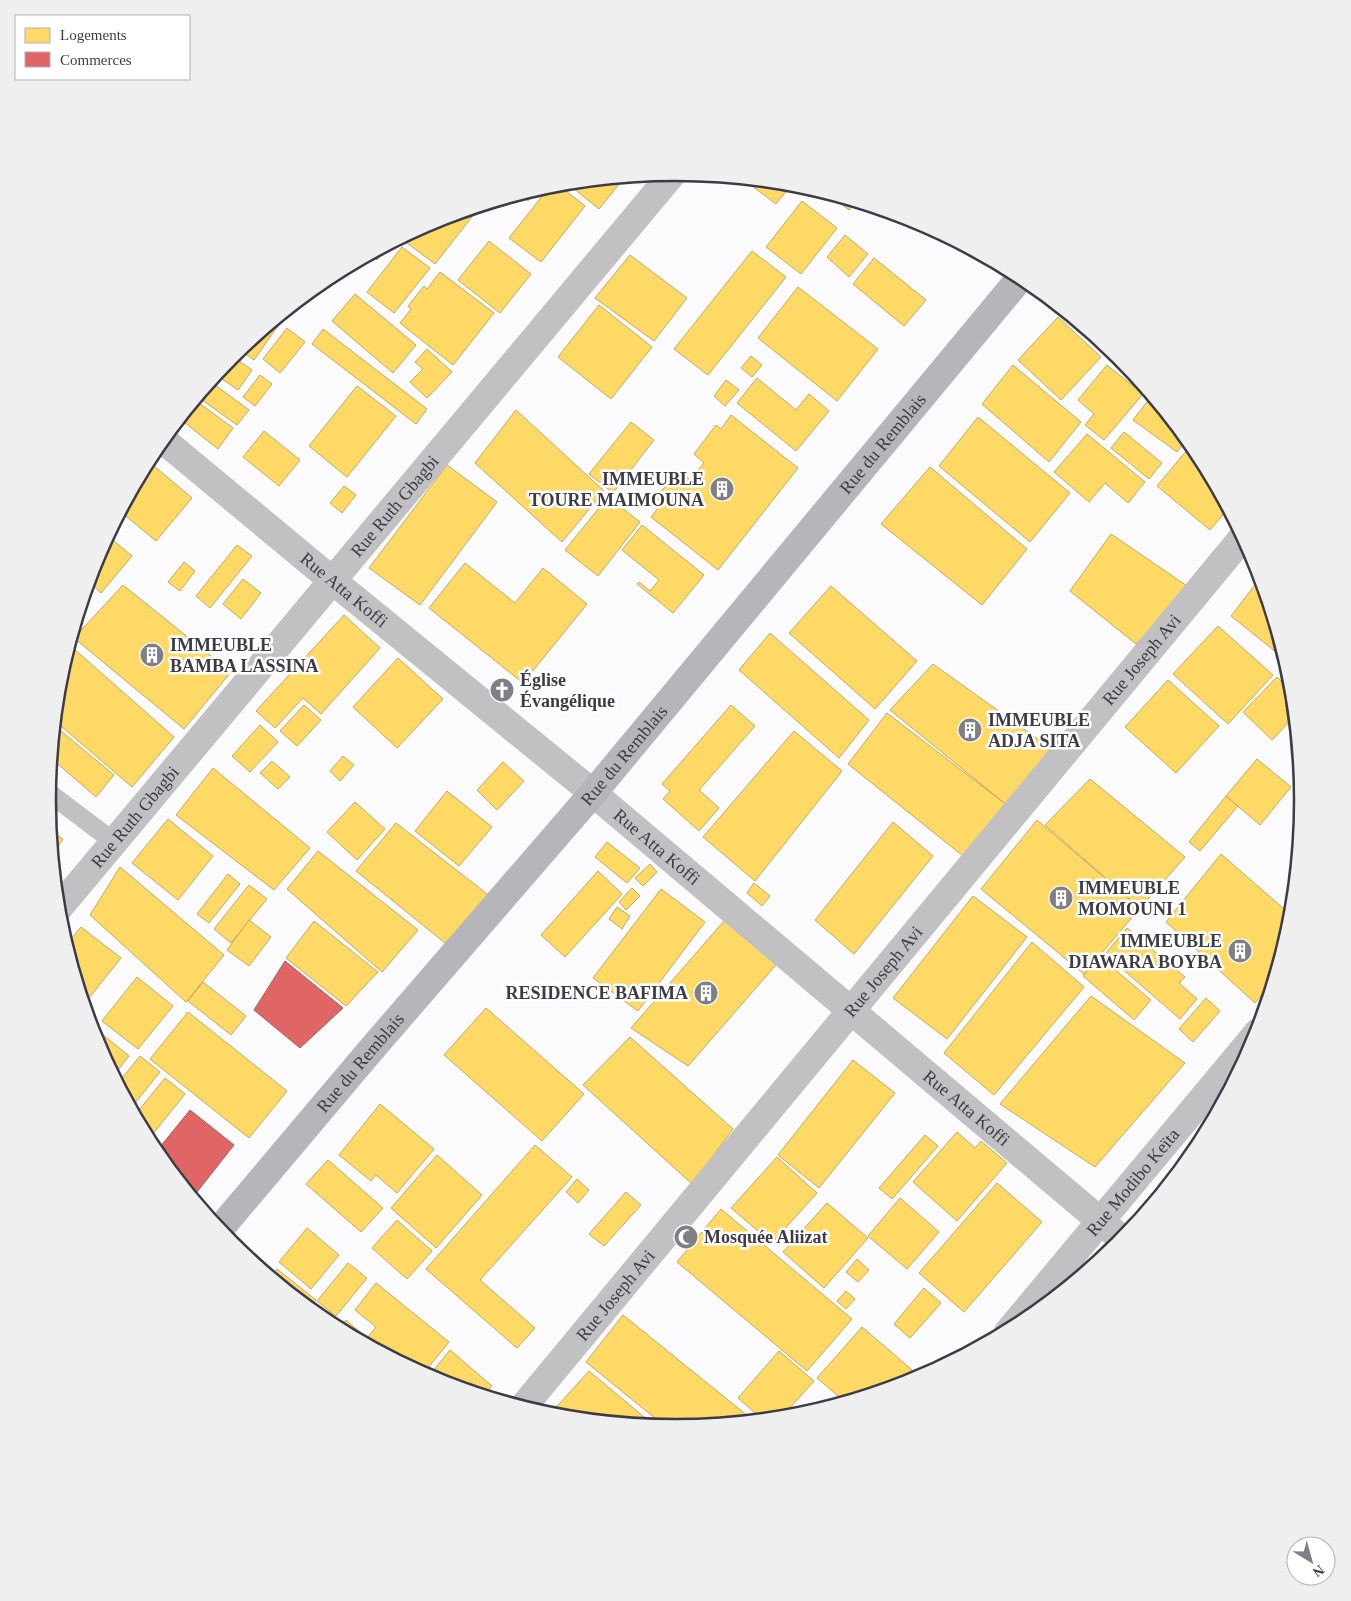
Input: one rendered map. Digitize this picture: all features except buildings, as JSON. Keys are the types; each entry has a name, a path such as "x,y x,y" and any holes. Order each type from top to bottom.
{"street":[{"name":"Rue Ruth Gbagbi","path":"65,900 666,181"},
{"name":"Rue du Remblais","path":"224,1224 370,1050 593,792 1015,283"},
{"name":"Rue Atta Koffi","path":"169,445 593,792 1116,1235"},
{"name":"Rue Joseph Avi","path":"528,1402 1238,543"},
{"name":"Rue Modibo Keïta","path":"1025,1311 1241,1052"}],"lane":[{"path":"56,798 114,842"}],"place":[{"name":"IMMEUBLE TOURE MAIMOUNA","path":"722,489"},
{"name":"IMMEUBLE BAMBA LASSINA","path":"152,655"},
{"name":"Église Évangélique","path":"502,690"},
{"name":"IMMEUBLE ADJA SITA","path":"970,730"},
{"name":"IMMEUBLE MOMOUNI 1","path":"1061,898"},
{"name":"IMMEUBLE DIAWARA BOYBA","path":"1240,951"},
{"name":"RESIDENCE BAFIMA","path":"706,993"},
{"name":"Mosquée Aliizat","path":"686,1237"}]}
